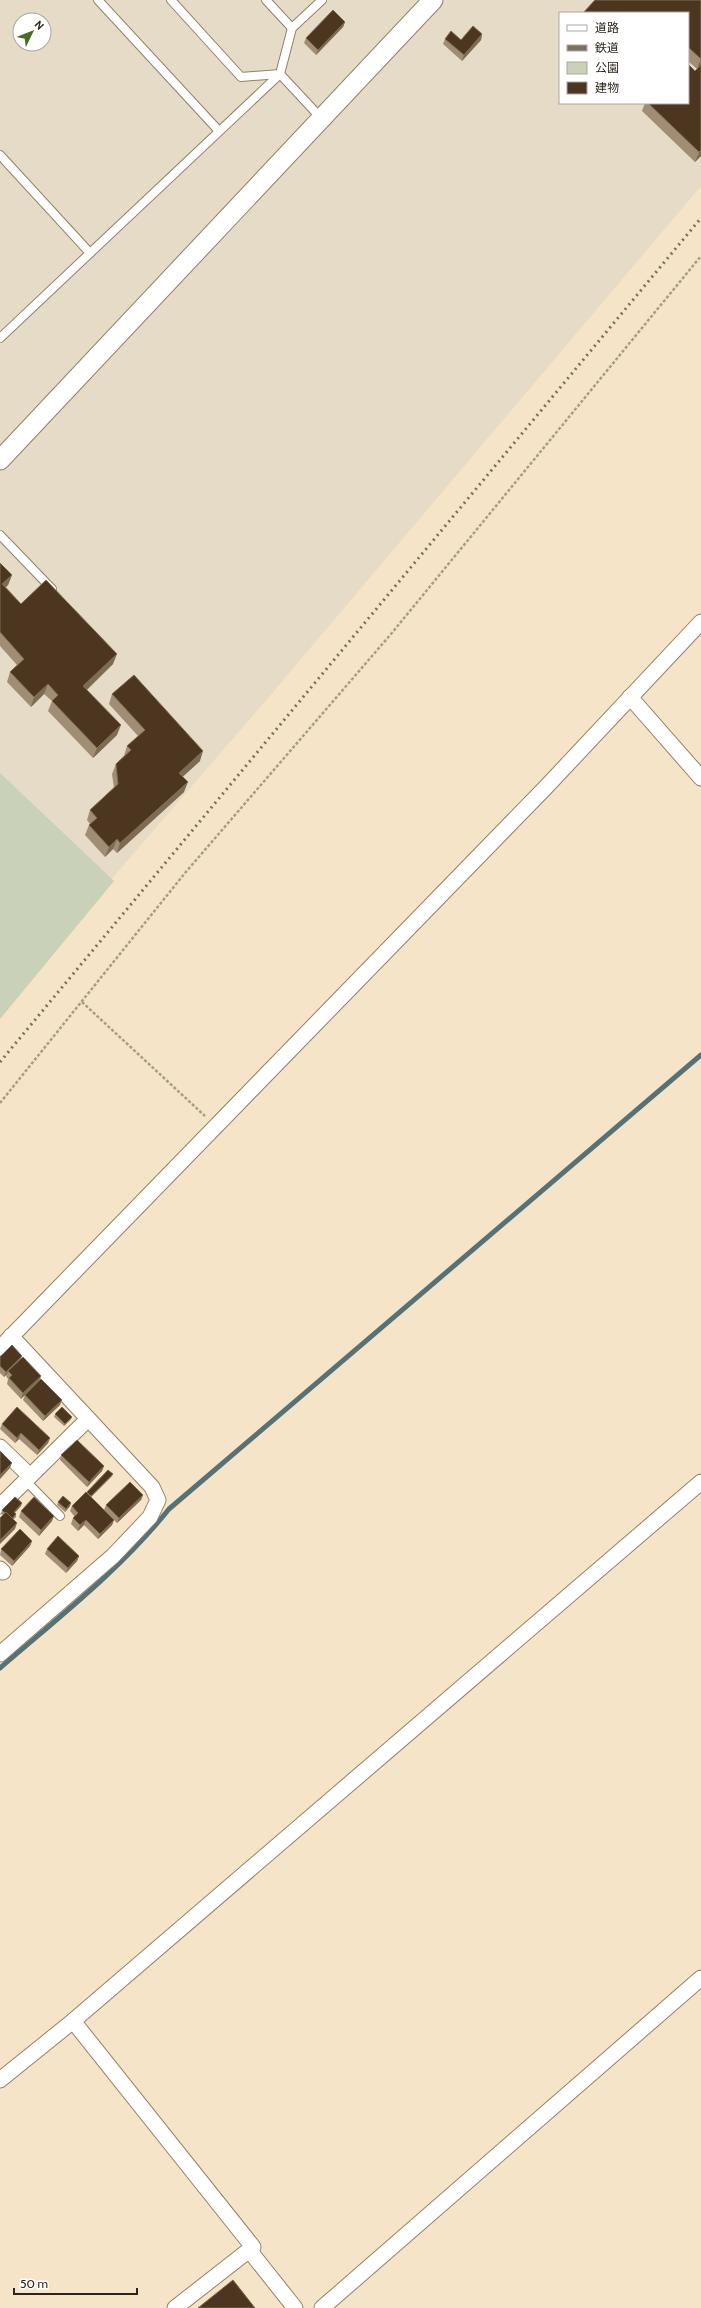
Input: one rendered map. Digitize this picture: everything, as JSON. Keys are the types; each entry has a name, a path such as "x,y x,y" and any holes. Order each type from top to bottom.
{"street":[{"path":"0,460 433,0"},
{"path":"0,1348 536,798 701,622"},
{"path":"630,697 701,778"},
{"path":"0,1654 113,1556 150,1517 158,1500 152,1487 11,1336"},
{"path":"0,1506 88,1419"},
{"path":"0,1447 28,1479"},
{"path":"0,2080 73,2021 701,1482"},
{"path":"322,2308 701,1978"},
{"path":"73,2021 253,2247 175,2308"},
{"path":"249,2250 295,2308"}],"lane":[{"path":"98,0 219,131"},
{"path":"171,0 241,77 280,74"},
{"path":"266,0 292,28"},
{"path":"0,338 280,74 292,28 322,0"},
{"path":"280,74 322,119"},
{"path":"0,155 90,253"},
{"path":"0,535 58,595"},
{"path":"28,1479 60,1516"}],"path":[{"path":"0,1103 185,873 391,634 701,256"},
{"path":"82,1002 216,1126"}],"shaded area":[{"path":"0,0 701,0 701,186 268,698 0,1008"}],"green space":[{"path":"0,773 114,881 0,1019"}],"building":[{"path":"595,0 701,0 701,59 689,48 689,12 584,12"},
{"path":"333,10 345,22 318,50 306,38"},
{"path":"473,26 482,34 464,55 445,39 451,31 461,40"},
{"path":"689,65 695,71 701,65 701,150 699,152 649,104 689,104"},
{"path":"0,563 12,575 2,584 21,604 46,580 117,654 83,686 121,725 97,748 52,701 58,695 48,684 34,697 10,672 24,659 0,632"},
{"path":"134,675 203,751 179,773 188,782 120,843 117,839 109,847 89,825 97,818 90,810 118,784 116,764 131,750 127,746 145,730 112,694"},
{"path":"12,1345 22,1356 6,1372 0,1366 0,1357"},
{"path":"23,1357 41,1376 23,1393 9,1378 12,1375 8,1371"},
{"path":"41,1379 62,1400 45,1416 25,1395"},
{"path":"17,1407 50,1438 39,1450 21,1433 17,1438 2,1424"},
{"path":"62,1407 72,1417 65,1424 55,1414"},
{"path":"77,1440 104,1466 89,1482 61,1455"},
{"path":"0,1451 12,1463 0,1475"},
{"path":"108,1470 113,1474 91,1496 87,1492"},
{"path":"130,1482 143,1495 119,1518 106,1505"},
{"path":"86,1492 114,1520 100,1534 86,1520 80,1525 73,1518 78,1513 72,1506"},
{"path":"63,1496 71,1503 66,1509 58,1502"},
{"path":"15,1497 22,1503 14,1512 16,1514 12,1519 2,1510"},
{"path":"34,1497 54,1516 41,1530 21,1511"},
{"path":"6,1512 17,1523 0,1540 0,1518"},
{"path":"20,1529 32,1541 14,1561 1,1549"},
{"path":"58,1536 79,1556 68,1568 47,1549"},
{"path":"233,2280 255,2308 198,2308"}],"waterway":[{"path":"0,1668 110,1573 169,1509 701,1055"}],"railway":[{"path":"0,1062 701,218"}]}
